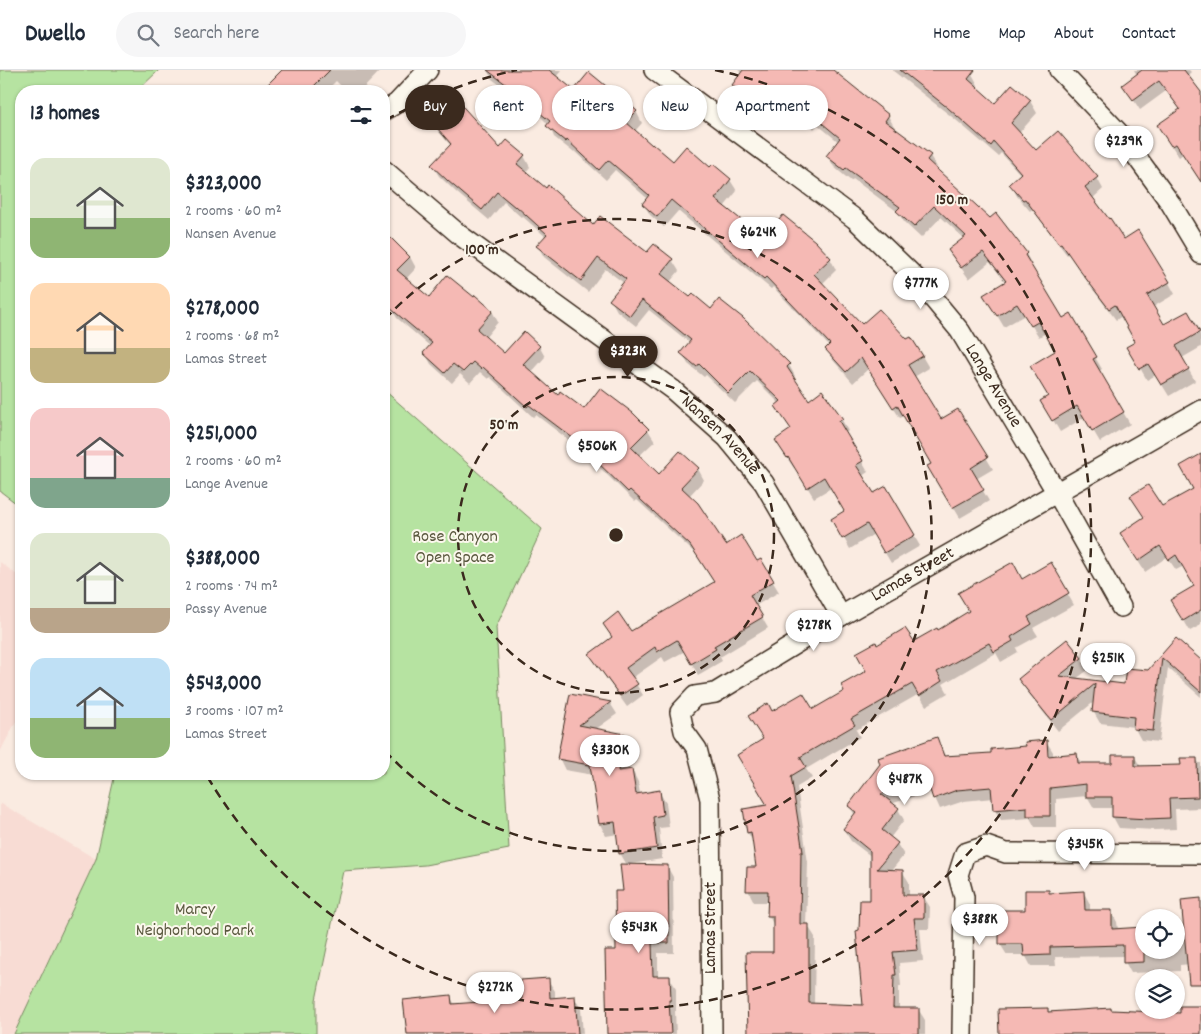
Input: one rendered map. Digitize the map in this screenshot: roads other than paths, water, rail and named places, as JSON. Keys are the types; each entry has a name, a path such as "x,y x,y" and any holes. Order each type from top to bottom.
{"street":[{"path":"390,107 397,103 428,70"},
{"name":"Lange Avenue","path":"654,70 855,219 916,278 960,331 1057,493 1121,607"},
{"path":"1059,70 1120,134 1171,204 1201,254"},
{"name":"Nansen Avenue","path":"390,175 461,236 673,390 727,438 764,483 841,616"},
{"name":"Lamas Street","path":"712,1034 710,799 697,749 684,731 680,712 695,696 715,693 841,616 1201,410"},
{"path":"962,1034 964,897 958,875 965,853 986,846 1006,853 1201,854"}],"park label":[{"name":"Rose Canyon Open Space","path":"455,547"},
{"name":"Marcy Neighorhood Park","path":"195,920"}]}
